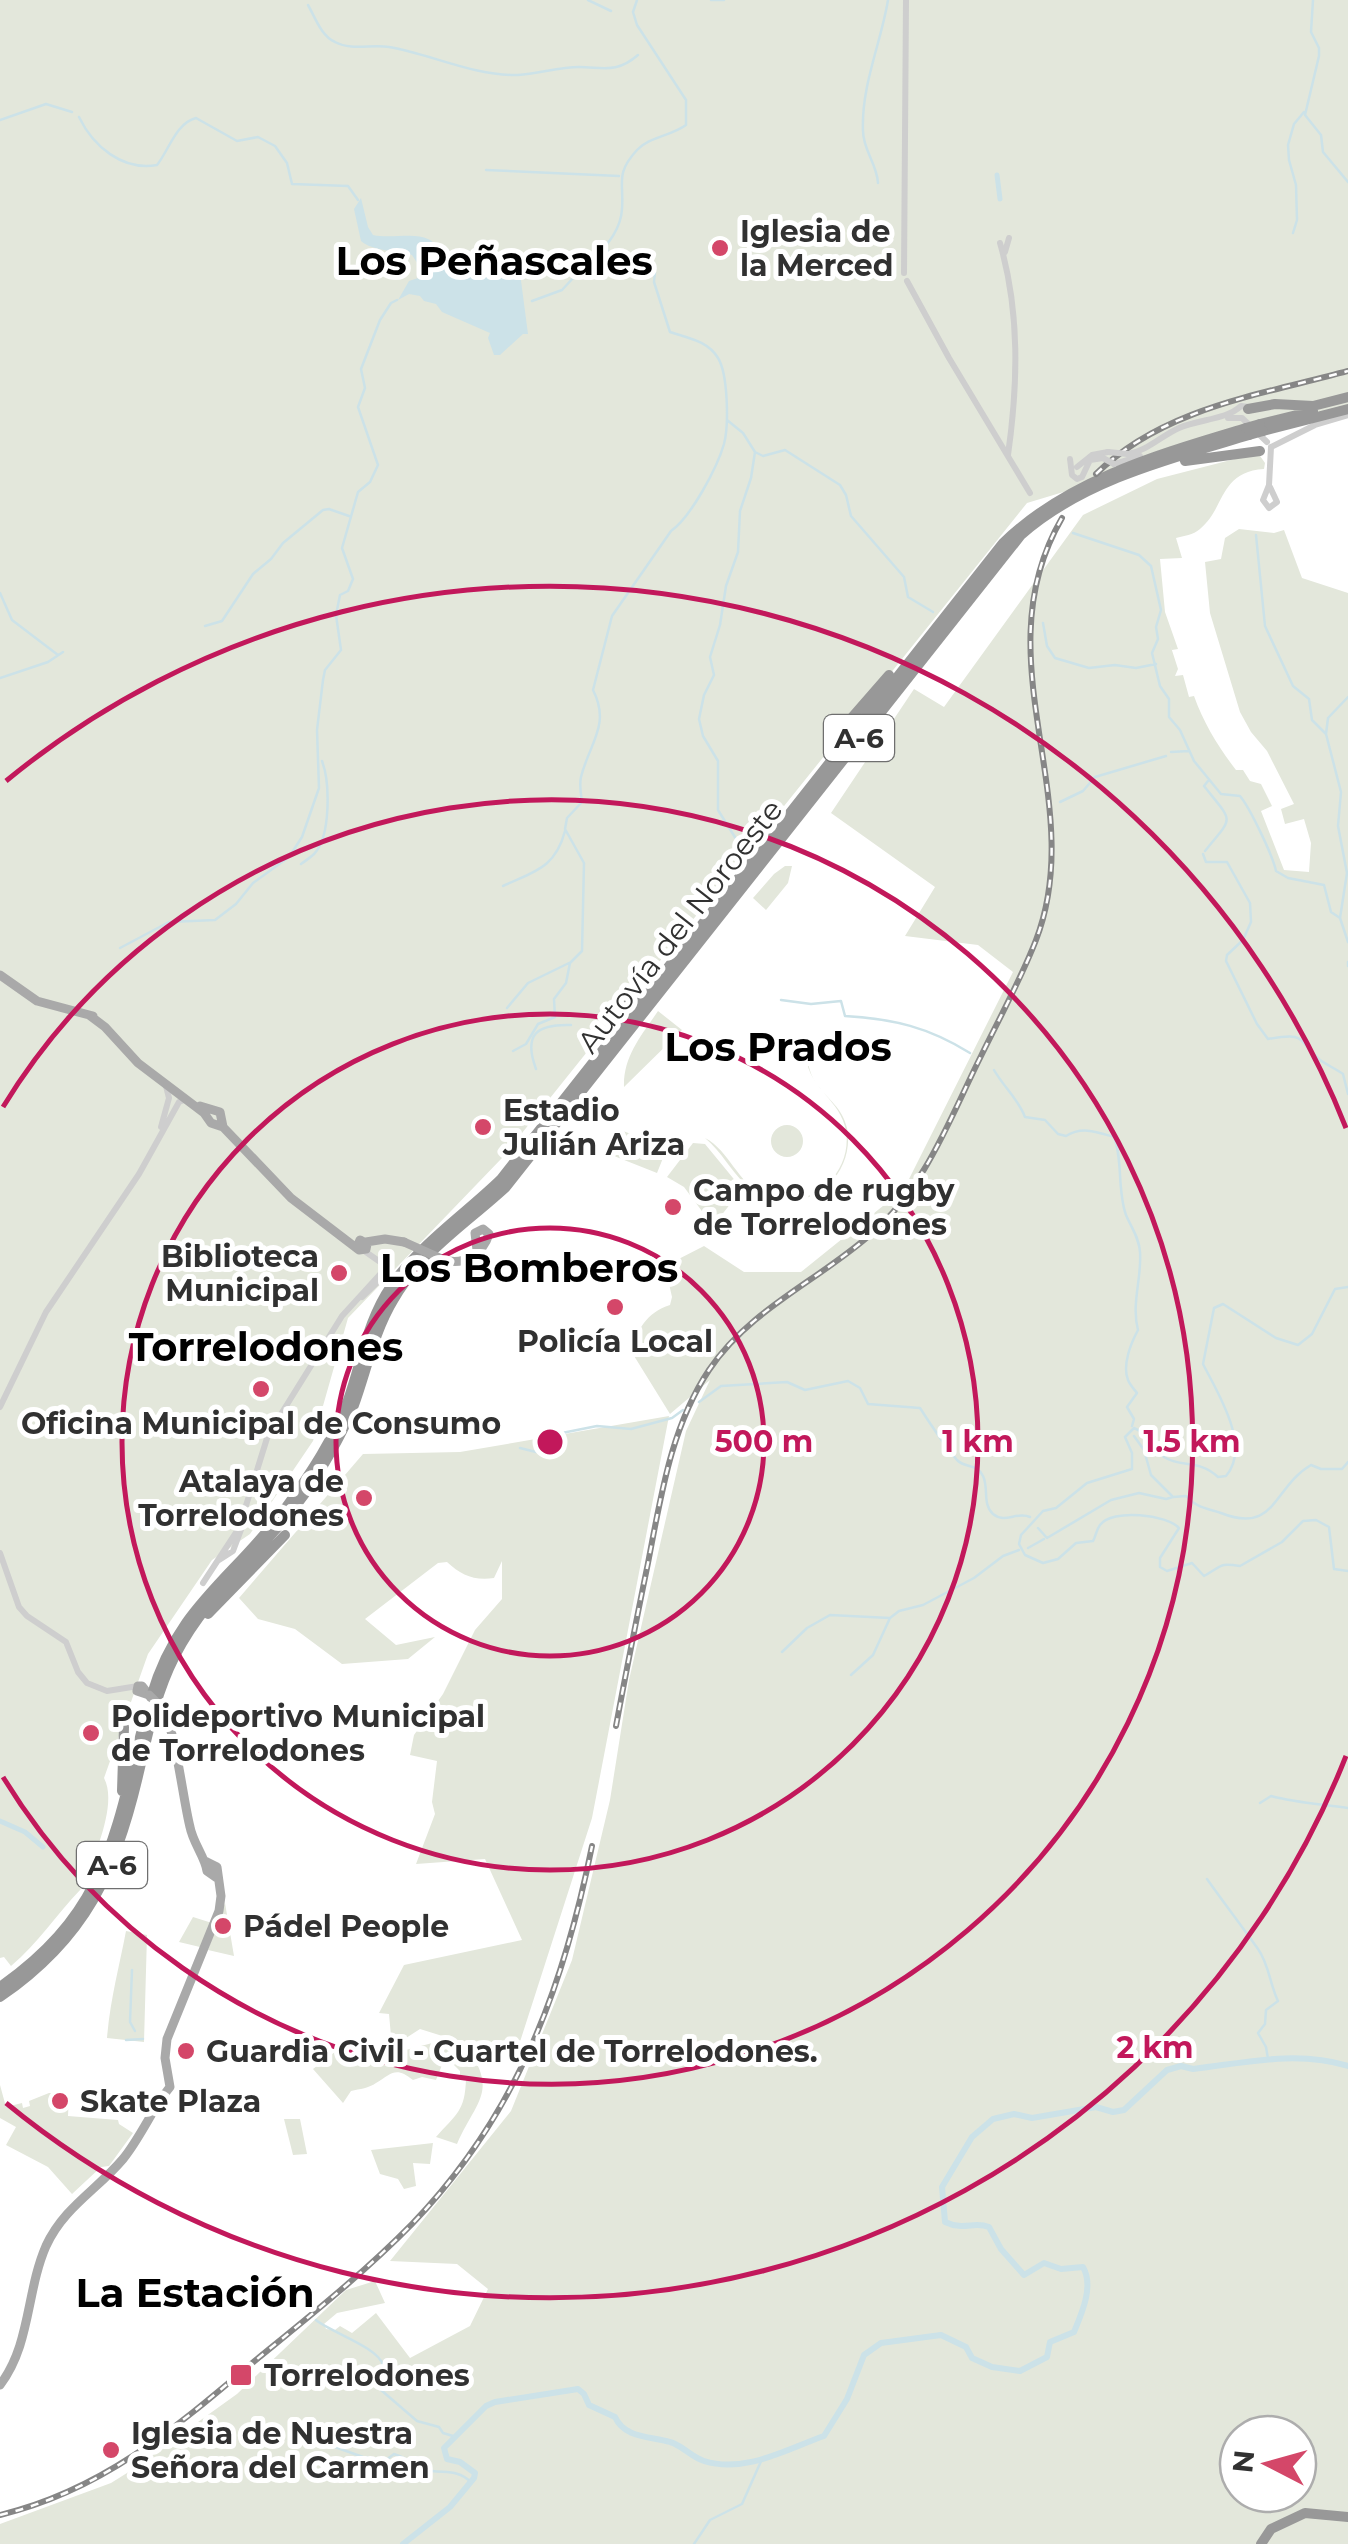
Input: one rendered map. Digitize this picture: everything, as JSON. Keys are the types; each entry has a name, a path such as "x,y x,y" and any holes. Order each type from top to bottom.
{"highway":[{"name":"Autovía del Noroeste","path":"0,2001 40,1973 85,1923 122,1839 143,1691 172,1661 198,1617 282,1524 342,1422 375,1336 402,1286 433,1250 506,1187 1001,556 1031,526 1076,497 1173,458 1348,397"},
{"path":"1076,497 1255,432 1274,404 1313,406 1348,397"},
{"name":"Autovía del Noroeste","path":"342,1422 367,1333 392,1286 418,1254 501,1180 1003,543 1039,510 1108,476 1255,432 1348,412"},
{"path":"848,722 924,640"},
{"path":"670,992 691,954"},
{"path":"528,1146 642,985"},
{"name":"Autovía del Noroeste","path":"0,1987 58,1938 78,1914 101,1873 120,1820 157,1678 178,1633 209,1590 286,1508 329,1447"},
{"path":"143,1691 199,1624 285,1535"},
{"path":"101,1873 122,1796 124,1727"},
{"path":"1260,2544 1271,2529 1306,2513 1348,2518"}],"main road":[{"path":"0,975 37,1001 88,1015 108,1025 134,1054 215,1120 291,1198 363,1245 384,1239 404,1242 461,1263 479,1245"},
{"path":"88,1015 173,1095 194,1103"},
{"path":"0,2385 22,2343 32,2287 52,2233 72,2205 128,2152 170,2087 166,2039 221,1903 211,1869 191,1832 166,1714 143,1691"}],"street":[{"path":"906,0 906,276 948,358 1030,493"},
{"path":"1003,244 1016,322 1015,409 1008,456"},
{"path":"1077,468 1094,454 1139,452 1178,428 1255,432 1315,425 1348,412"},
{"path":"1105,455 1114,464 1142,454 1191,427 1255,432"},
{"path":"1255,432 1270,491"},
{"path":"90,1246 163,1124 173,1095"},
{"path":"0,1403 46,1312 139,1174 179,1102 194,1103"},
{"path":"218,1560 233,1551 264,1449 287,1408 344,1318 384,1270 383,1264 363,1245"},
{"path":"202,1583 242,1520 264,1444 295,1390 361,1296"},
{"path":"241,1532 244,1538 250,1538"},
{"path":"0,1553 22,1611 69,1645 78,1672 87,1683 104,1691 143,1691"},
{"path":"0,1562 12,1586"}],"shaded area":[{"path":"0,0 1348,0 1348,406 1027,503 502,1158 348,1318 313,1441 250,1534 212,1560 148,1654 104,1778 108,1789 107,1815 85,1882 78,1885 81,1889 11,1966 4,1957 0,1958"},
{"path":"1258,453 1265,463 1264,469 1249,472 1231,484 1200,529 1176,538 1182,558 1160,559 1165,612 1178,649 1172,650 1169,641 1178,669 1175,676 1183,675 1189,697 1194,696 1212,735 1236,770 1243,770 1250,781 1261,784 1272,806 1261,811 1284,870 1309,872 1311,843 1304,819 1285,824 1281,809 1294,804 1267,751 1240,712 1210,613 1205,562 1221,559 1225,538 1239,529 1274,533 1284,530 1302,578 1348,593 1348,2544 0,2544 0,2524 111,2483 237,2394 346,2290 375,2281 385,2303 337,2313 324,2324 326,2329 340,2326 352,2333 376,2313 410,2358 470,2326 488,2289 457,2264 390,2261 511,2111 572,1960 610,1800 629,1680 686,1431 710,1380 670,1414 631,1351 649,1317 670,1305 672,1297 665,1266 704,1246 744,1272 801,1272 904,1189 1013,972 978,945 905,936 935,887 831,813 914,689 944,707 1083,515 1157,479"},
{"path":"785,866 792,866 788,883 766,910 753,898"},
{"path":"658,1011 682,1030 624,1087 630,1056"},
{"path":"823,1092 845,1121 847,1151 834,1178 810,1197 788,1201 776,1200 755,1192 705,1138 721,1151 756,1191 782,1200 812,1195 835,1175 846,1147 843,1120"},
{"path":"787,1125 798,1130 803,1141 798,1152 787,1157 776,1152 771,1141 776,1130"},
{"path":"618,1129 667,1148 657,1173 609,1154"},
{"path":"693,1143 705,1144 742,1189 713,1226 684,1187 667,1177"},
{"path":"669,1416 592,1818 518,2048 505,2052 494,2064 485,2064 468,2044 420,2029 392,2047 389,2014 379,2013 404,1965 522,1940 485,1859 416,1864 435,1814 432,1802 437,1761 410,1755 414,1735 443,1694 475,1630 502,1599 502,1561 494,1578 487,1579 468,1576 447,1562 438,1563 365,1619 396,1645 435,1637 408,1659 342,1664 295,1629 258,1619 239,1598 363,1454 460,1452"},
{"name":"Pádel People","path":"225,1903 234,1956 208,1950"},
{"path":"193,1917 212,1923 200,1947 179,1942"},
{"path":"126,1931 147,1935 144,2042 107,2038"},
{"path":"440,2041 467,2048 483,2087 457,2144 436,2137 464,2099 466,2079 460,2078 460,2071 453,2064 442,2065 436,2080 413,2080 394,2072 370,2086 351,2091 343,2103 313,2069 340,2048 398,2052"},
{"path":"0,2085 6,2107 22,2103 23,2108 30,2106 29,2101 49,2093 69,2094 68,2116 118,2120 133,2133 109,2166 101,2167 72,2194 48,2167 6,2145 16,2127 0,2118"},
{"path":"284,2119 300,2119 307,2154 293,2155"},
{"path":"433,2143 430,2164 413,2163 416,2186 404,2189 398,2179 380,2174 371,2150"}],"water":[{"path":"361,198 373,235 423,237 456,267 494,275 520,273 528,334 500,355 494,355 490,333 442,312 420,296 409,294 398,300 421,269 412,255 378,249 361,241 354,209"}],"waterway":[{"path":"588,0 611,11"},
{"path":"596,257 619,223 622,178 630,158 648,142 686,125 686,100 637,25 633,12 637,0"},
{"path":"711,0 724,0"},
{"path":"878,183 864,138 863,114 888,0"},
{"path":"1313,0 1311,32 1319,56 1305,115 1321,135 1323,152 1348,182"},
{"path":"308,5 326,35 341,45 389,47 485,72 518,75 571,67 609,68 638,55"},
{"path":"0,120 46,104 72,112"},
{"path":"1293,233 1297,220 1296,185 1288,145 1294,124 1304,112"},
{"path":"79,117 92,138 110,154 144,166 157,165 178,131 196,118 237,141 258,137 275,146 287,163 292,184 348,186 358,200"},
{"path":"486,170 619,176"},
{"path":"997,175 1000,199"},
{"path":"513,1051 526,1044 538,1024 555,1017 554,999 566,983 570,963 582,951 584,863 565,829 567,818 582,802 581,777 600,714 593,690 612,616 671,531 695,504 716,466 726,436 726,387 718,358 703,344 670,332 654,282 655,272 613,262 606,247"},
{"path":"532,301 562,290 587,263"},
{"path":"120,948 169,922 215,920 236,904 253,883 289,857 302,837 319,788 317,730 323,680 325,670 341,650 336,615 340,595 348,591 353,579 342,548 358,492 370,482 378,465 358,407 365,388 361,369 380,320 397,300"},
{"path":"727,420 743,433 755,452 740,511 738,552 710,657 714,675 704,695 699,719 703,736 718,761 718,810 743,850"},
{"path":"755,452 763,456 785,450 840,485 851,516 904,577 908,597 933,612"},
{"path":"205,626 222,621 253,574 323,510 349,516"},
{"path":"1073,533 1139,555 1151,566 1161,610 1156,627 1158,639 1152,653 1160,686 1169,699 1169,717 1180,730 1194,761 1221,794 1240,796 1276,871 1288,878 1324,885 1331,912 1340,918"},
{"path":"1256,535 1265,626 1293,686 1309,699 1312,720 1326,734"},
{"path":"0,593 12,620 58,655"},
{"path":"1043,623 1047,646 1055,658 1089,668 1156,664"},
{"path":"0,678 48,662 63,652"},
{"path":"1348,697 1328,718 1326,734 1341,792 1338,826 1347,873 1340,918 1348,942"},
{"path":"1171,752 1189,751"},
{"path":"1060,802 1083,791 1095,777 1166,756"},
{"path":"301,864 314,854 324,835 327,795 322,761"},
{"path":"1205,851 1227,819 1204,786 1208,781"},
{"path":"503,886 549,861 565,831"},
{"path":"1203,854 1206,862 1227,862 1250,903 1251,922 1226,961 1257,1024 1268,1039 1300,1039 1320,1060 1343,1074 1348,1094"},
{"path":"507,1008 528,983 569,963"},
{"path":"781,1000 811,1004 841,1001 845,1016 910,1026 970,1053"},
{"path":"536,1069 532,1039 542,1029 571,1025"},
{"path":"994,1070 1025,1117 1045,1120 1058,1134 1066,1136 1084,1131 1114,1137 1123,1205 1140,1252 1138,1330 1126,1368 1128,1380 1137,1393 1127,1407 1134,1419 1132,1426"},
{"path":"1348,1287 1335,1289 1312,1334 1298,1345 1276,1338 1223,1304 1214,1308 1203,1364 1234,1435 1233,1464 1226,1476 1218,1477 1204,1468 1164,1457 1134,1428 1125,1437 1132,1453 1132,1469 1087,1483 1056,1508 1043,1511 1021,1535 1019,1544 1025,1555 1043,1563 1058,1559 1076,1543 1093,1541 1106,1520 1127,1515 1152,1517 1179,1528 1160,1558 1160,1567 1167,1571 1192,1563 1204,1576 1222,1566 1240,1566 1282,1542 1303,1521 1316,1520 1329,1527 1334,1569 1348,1571"},
{"path":"699,1402 721,1386 787,1382 805,1390 848,1381 860,1388 868,1404 920,1408 957,1460 981,1472 993,1514 1002,1518 1030,1517"},
{"path":"520,1448 536,1452 557,1434 597,1426 631,1429 672,1418 683,1410"},
{"path":"1134,1436 1144,1450 1151,1475 1173,1497 1186,1496 1203,1508 1239,1518 1264,1513 1311,1465 1342,1469 1348,1462"},
{"path":"1038,1528 1047,1538 1111,1500 1139,1493 1173,1497"},
{"path":"1028,1548 1044,1539"},
{"path":"851,1675 873,1655 890,1618 899,1611 923,1605 1019,1550"},
{"path":"782,1652 807,1628 830,1615 890,1618"},
{"path":"1260,1803 1271,1796 1348,1808"},
{"path":"0,1821 25,1832 43,1847"},
{"path":"1207,1879 1258,1949 1267,1968 1278,2001 1266,2010 1265,2024 1258,2033 1268,2059"},
{"path":"132,1970 130,2022 135,2031"},
{"path":"126,2040 143,2039"},
{"path":"403,2544 450,2507 474,2478 475,2473 460,2462 447,2459 444,2448 486,2406 495,2402 578,2389 589,2405 615,2417 632,2433 674,2444 704,2461 735,2464 766,2458 824,2436 847,2399 864,2355 881,2343 941,2335 966,2347 972,2358 992,2367 1020,2371 1047,2357 1050,2342 1074,2332 1086,2300 1086,2274 1083,2267 1061,2269 1044,2263 1024,2275 1001,2249 989,2227 945,2222 942,2187 972,2137 993,2119 1014,2114 1032,2118 1096,2107 1113,2112 1124,2110 1167,2070 1181,2066 1193,2069 1290,2058 1348,2066"},
{"path":"316,2320 379,2358 383,2365 381,2390 417,2421 453,2436"},
{"path":"318,2441 363,2457 386,2460 394,2454 427,2470 457,2474 471,2482"},
{"path":"694,2544 710,2520 742,2504 762,2459"}],"railway":[{"path":"1096,474 1151,433 1182,419 1247,397 1348,371"},
{"path":"616,1726 663,1488 676,1438 696,1392 709,1370 744,1330 851,1251 907,1196 947,1127 1036,940 1049,887 1051,834 1032,676 1031,624 1040,571 1062,518"},
{"path":"0,2515 37,2504 104,2474 164,2434 333,2296 412,2224 480,2140 530,2048 566,1951 592,1846"}],"place":[{"name":"Iglesia de la Merced","path":"720,248"},
{"name":"Estadio Julián Ariza","path":"483,1127"},
{"name":"Campo de rugby de Torrelodones","path":"673,1207"},
{"name":"Biblioteca Municipal","path":"339,1273"},
{"name":"Policía Local","path":"615,1307"},
{"name":"Oficina Municipal de Consumo","path":"261,1389"},
{"name":"Atalaya de Torrelodones","path":"364,1498"},
{"name":"Polideportivo Municipal de Torrelodones","path":"91,1733"},
{"name":"Pádel People","path":"223,1926"},
{"name":"Guardia Civil - Cuartel de Torrelodones.","path":"186,2051"},
{"name":"Skate Plaza","path":"60,2101"},
{"name":"Torrelodones","path":"241,2375"},
{"name":"Iglesia de Nuestra Señora del Carmen","path":"111,2450"}],"district":[{"name":"Los Peñascales","path":"494,260"},
{"name":"Los Prados","path":"778,1046"},
{"name":"Los Bomberos","path":"529,1267"},
{"name":"Torrelodones","path":"266,1346"},
{"name":"La Estación","path":"195,2292"}]}
